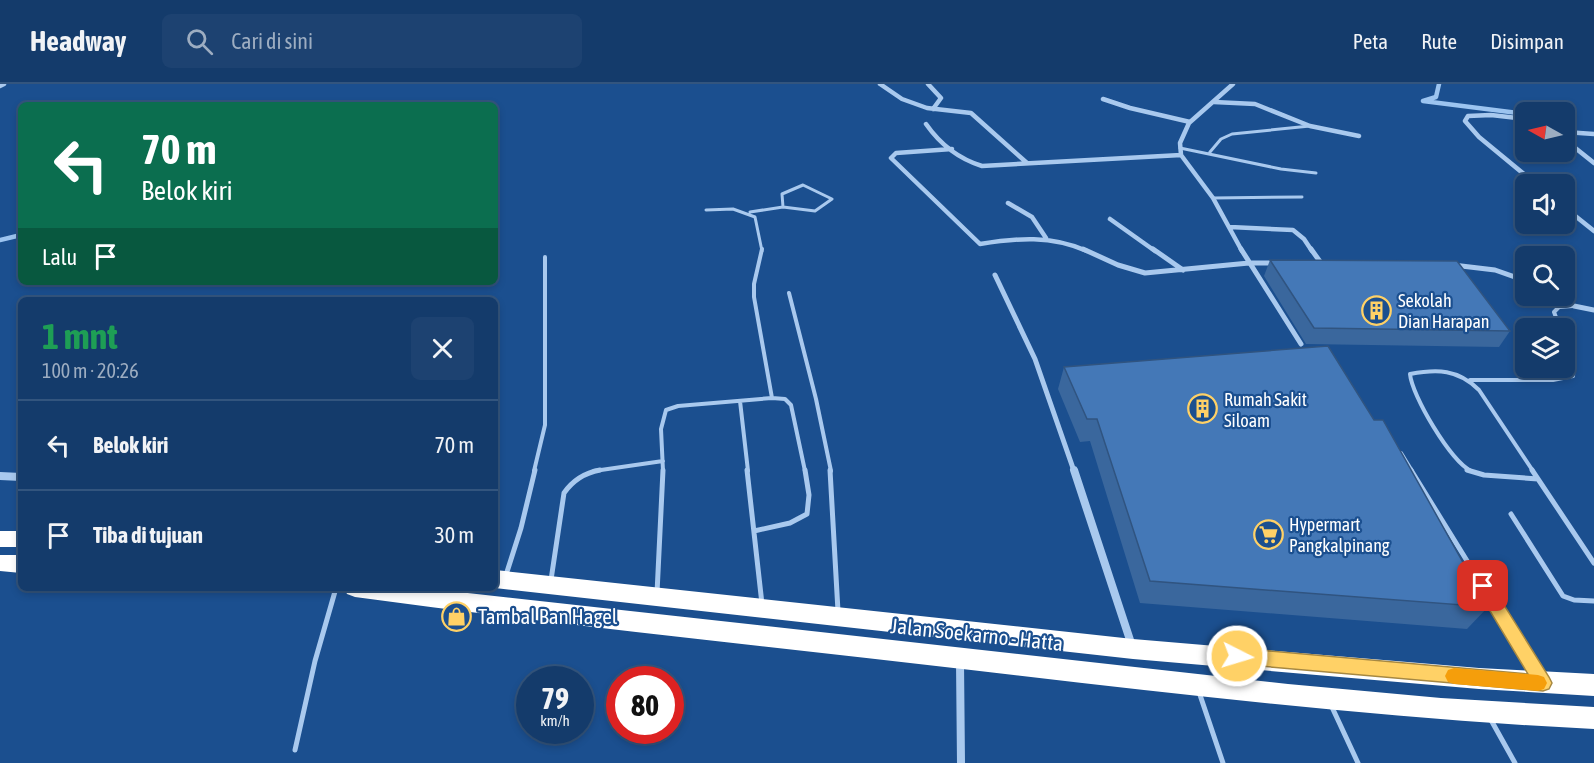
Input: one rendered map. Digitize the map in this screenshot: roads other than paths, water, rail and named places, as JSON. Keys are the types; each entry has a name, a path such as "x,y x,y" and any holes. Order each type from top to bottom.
{"highway":[{"path":"0,539 18,539"},
{"path":"0,564 18,564"},
{"name":"Jalan Soekarno - Hatta","path":"500,580 1133,649 1543,683 1594,685"},
{"name":"Jalan Soekarno - Hatta","path":"379,591 647,625 1196,685 1589,720"},
{"path":"647,625 657,596"}],"street":[{"path":"0,86 4,84"},
{"path":"880,84 902,99 933,109 971,113 1027,164"},
{"path":"928,84 941,98 933,109"},
{"path":"1233,84 1190,122 1180,148 1181,155 1213,198 1249,263 1300,344"},
{"path":"1103,99 1130,108 1190,122"},
{"path":"1213,102 1261,105 1310,126 1359,136"},
{"path":"1515,118 1477,115 1468,116 1465,121 1479,137 1524,174"},
{"path":"927,124 939,140 979,166 1181,155"},
{"path":"1575,133 1594,134"},
{"path":"1575,147 1594,163"},
{"path":"952,149 892,154 891,157 980,244 1017,238 1046,238 1069,243 1140,272 1183,271 1249,263 1280,263"},
{"path":"1008,203 1032,217 1046,238"},
{"path":"1575,216 1594,231"},
{"path":"1110,219 1183,271"},
{"path":"1230,227 1295,231 1304,239 1321,263"},
{"path":"1310,263 1330,263"},
{"path":"1446,264 1495,270 1515,277"},
{"path":"995,275 1035,359 1050,399 1133,649"},
{"path":"1574,306 1594,310"},
{"path":"0,476 18,477"},
{"path":"960,658 961,763"}],"lane":[{"path":"1210,152 1224,136 1310,126"},
{"path":"1180,148 1210,152 1257,166 1316,173"},
{"path":"749,213 783,207 814,211 832,199 803,185 782,194 783,207"},
{"path":"1213,198 1302,197"},
{"path":"706,210 733,209 755,217 763,250 753,283 772,398"},
{"path":"500,580 521,528 545,425 545,257"},
{"path":"789,293 816,399 832,478 838,616"},
{"path":"1556,318 1554,312 1559,307 1574,306"},
{"path":"1538,479 1477,474 1465,468 1451,453 1409,376 1410,374 1420,371 1448,371 1465,375 1470,380 1538,479 1594,563"},
{"path":"1470,380 1564,378"},
{"path":"657,596 663,461 661,429 666,410 678,406 772,398 786,399 791,405 807,483 809,507 806,515 799,519 754,531"},
{"path":"740,401 762,610"},
{"path":"1400,450 1543,683"},
{"path":"550,586 564,493 570,483 575,478 599,470 663,461"},
{"path":"1511,514 1563,596 1570,599 1594,601"},
{"path":"295,750 315,661 335,591"},
{"path":"1196,685 1223,763"},
{"path":"1328,698 1358,763"},
{"path":"1487,712 1515,763"}],"waterway":[{"path":"1439,84 1436,97 1423,101 1515,113"},
{"path":"0,240 18,236"}],"place":[{"name":"Sekolah Dian Harapan","path":"1377,310"},
{"name":"Rumah Sakit Siloam","path":"1203,409"},
{"name":"Hypermart Pangkalpinang","path":"1268,534"},
{"name":"Tambal Ban Hagel","path":"457,616"}]}
